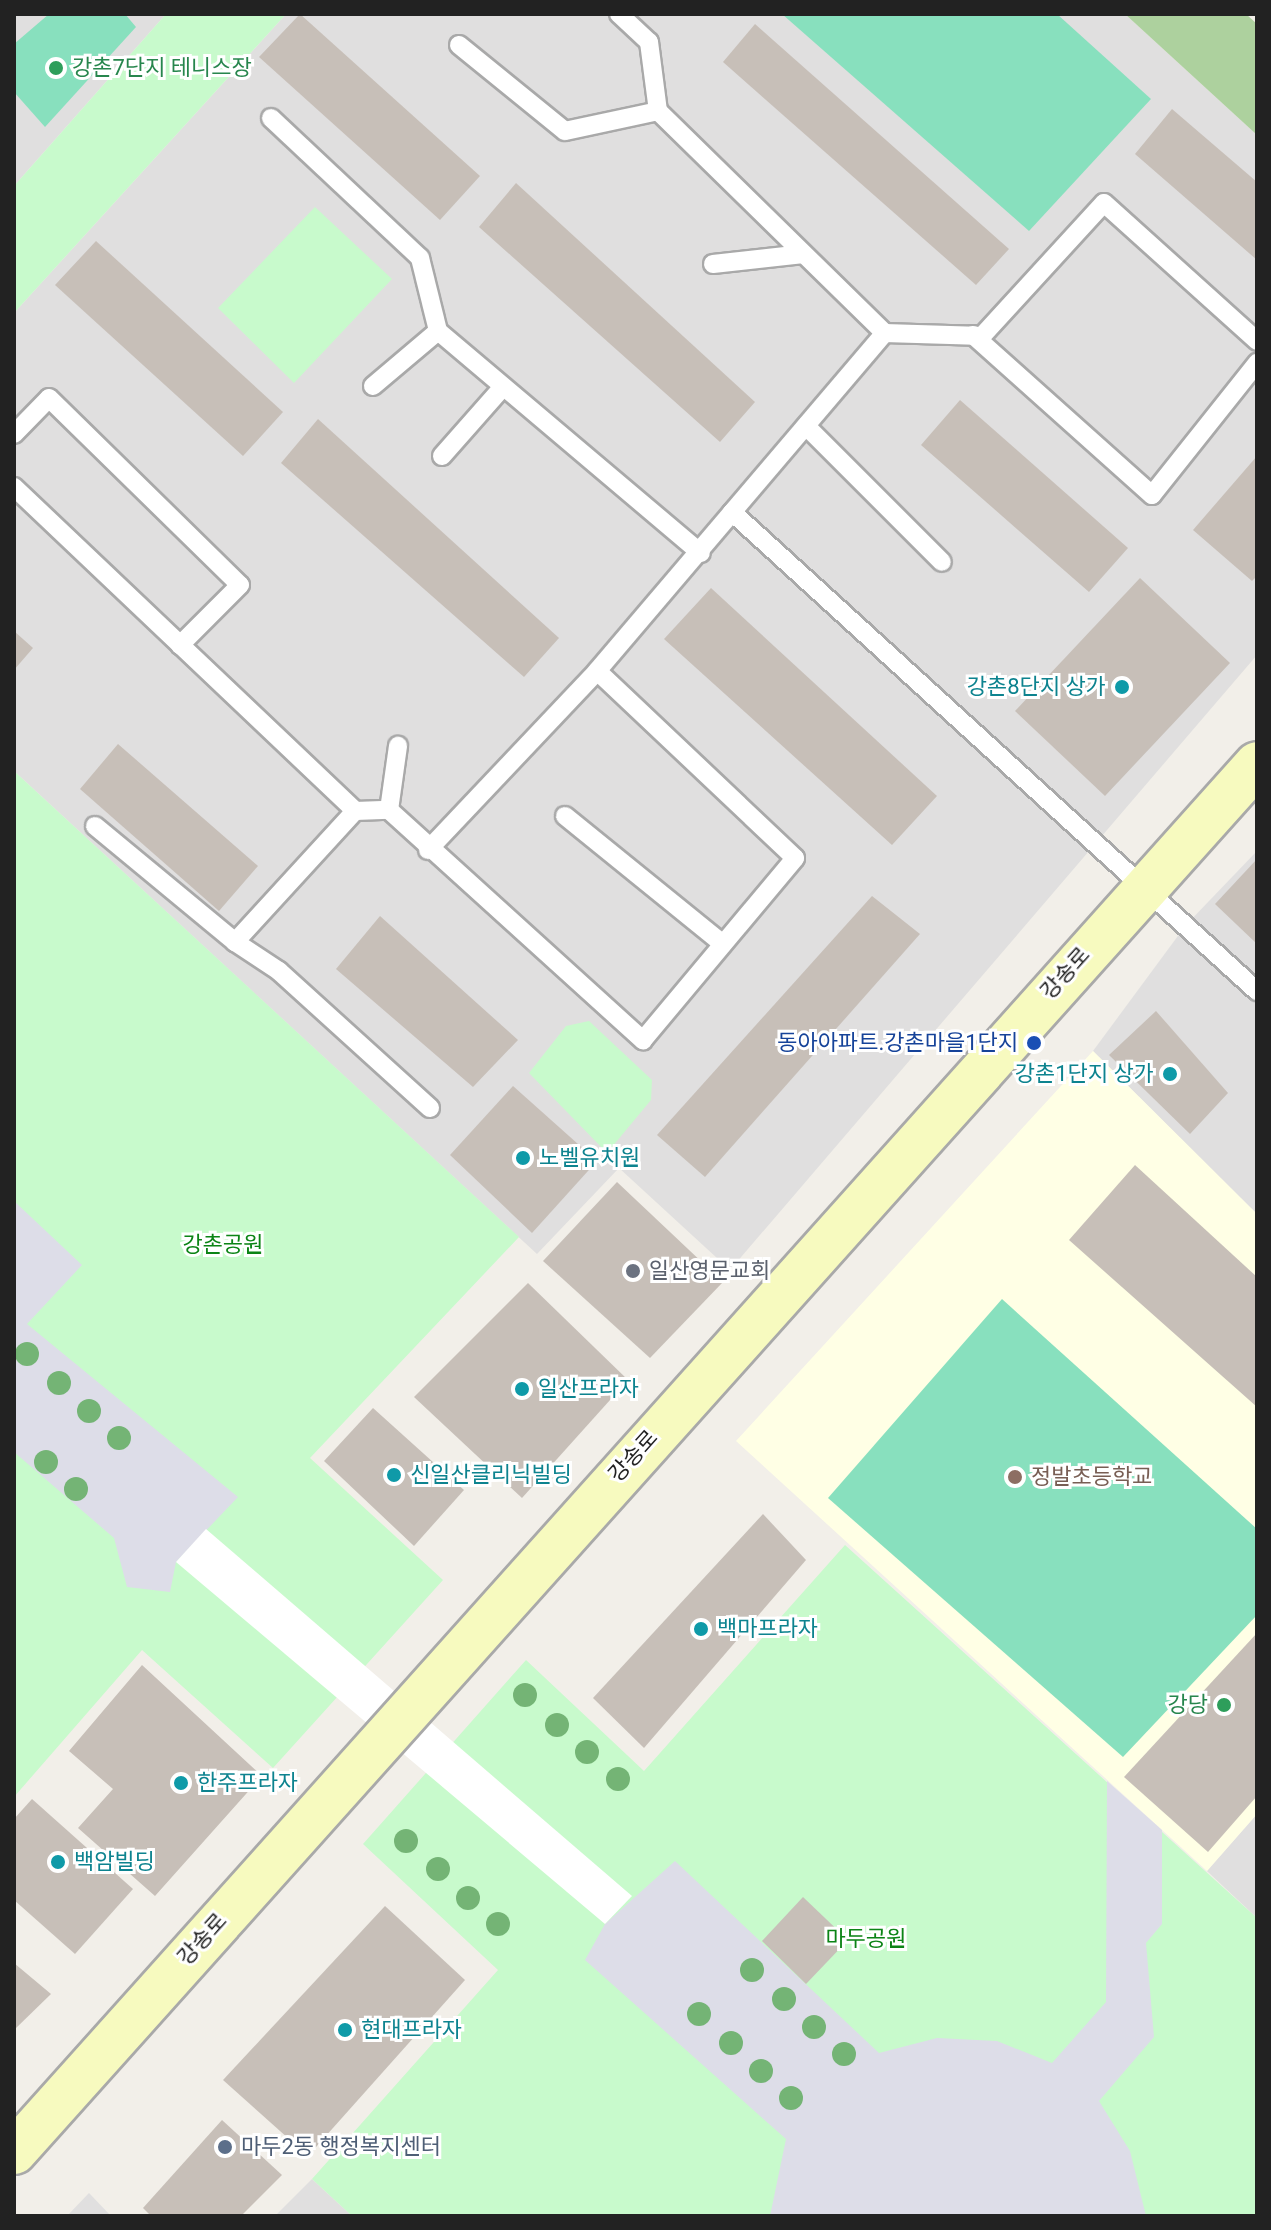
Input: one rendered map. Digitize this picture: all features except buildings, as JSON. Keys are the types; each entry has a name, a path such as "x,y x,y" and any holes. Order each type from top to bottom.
{"main road":[{"name":"강송로","path":"14,2152 1143,885 1257,764"}],"lane":[{"path":"619,14 649,42 658,111 885,333 982,336 1104,203 1257,341"},
{"path":"459,45 565,131 658,111"},
{"path":"271,118 420,258 438,331 701,553"},
{"path":"713,264 803,254"},
{"path":"373,386 438,331"},
{"path":"428,850 597,671 701,553 732,512 885,333"},
{"path":"973,335 1152,495 1257,363"},
{"path":"442,456 502,388"},
{"path":"14,434 49,398 240,585 180,645"},
{"path":"806,426 942,562"},
{"path":"14,487 355,811 389,810 428,850 643,1040 795,858 597,671"},
{"path":"732,512 1257,991"},
{"path":"389,810 398,746"},
{"path":"235,942 355,811"},
{"path":"565,816 723,944"},
{"path":"95,826 235,942 279,971 430,1108"}],"shaded area":[{"name":"강촌7단지 테니스장","path":"14,14 166,14 14,186"},
{"path":"286,14 1125,14 1257,135 1257,655 730,1270 619,1168 537,1254 14,771 14,313"},
{"path":"1257,851 1257,1214 1093,1051 1186,925"},
{"name":"정발초등학교","path":"1093,1051 1257,1214 1257,1814 1207,1871 736,1441"},
{"path":"14,1201 82,1265 27,1324 238,1497 176,1562 170,1592 127,1587 114,1538 14,1452"},
{"path":"1107,1781 1162,1830 1162,1924 1146,1943 1154,2037 1099,2101 1130,2151 1146,2216 770,2216 786,2139 585,1960 605,1924 675,1861 879,2053 937,2038 997,2041 1052,2063 1106,2002"},
{"path":"1257,1814 1257,1918 1207,1871"},
{"path":"312,2179 352,2216 275,2216"},
{"path":"89,2193 111,2216 67,2216"}],"green space":[{"name":"강촌7단지 테니스장","path":"49,14 125,14 136,27 45,127 14,92 14,44"},
{"path":"166,14 286,14 14,313 14,186"},
{"path":"782,14 1057,14 1151,99 1029,231"},
{"path":"1125,14 1246,14 1257,24 1257,135"},
{"path":"315,207 392,279 294,383 218,308"},
{"name":"강촌공원","path":"14,771 519,1237 310,1458 443,1580 273,1768 142,1650 14,1797"},
{"path":"589,1021 652,1080 651,1100 607,1153 529,1073 566,1026"},
{"path":"1002,1299 1257,1529 1257,1615 1123,1757 828,1498"},
{"name":"마두공원","path":"845,1545 1257,1918 1257,2216 352,2216 312,2179 498,1970 363,1844 526,1660 644,1771"}],"pier":[{"path":"206,1529 632,1896 605,1924 176,1562"}],"place":[{"name":"강촌7단지 테니스장","path":"56,68"},
{"name":"강촌8단지 상가","path":"1122,687"},
{"name":"동아아파트.강촌마을1단지","path":"1034,1043"},
{"name":"강촌1단지 상가","path":"1170,1074"},
{"name":"노벨유치원","path":"523,1158"},
{"name":"일산영문교회","path":"633,1271"},
{"name":"일산프라자","path":"522,1389"},
{"name":"신일산클리닉빌딩","path":"394,1475"},
{"name":"정발초등학교","path":"1015,1477"},
{"name":"백마프라자","path":"701,1629"},
{"name":"강당","path":"1224,1705"},
{"name":"한주프라자","path":"181,1783"},
{"name":"백암빌딩","path":"58,1862"},
{"name":"현대프라자","path":"345,2030"},
{"name":"마두2동 행정복지센터","path":"225,2147"}]}
